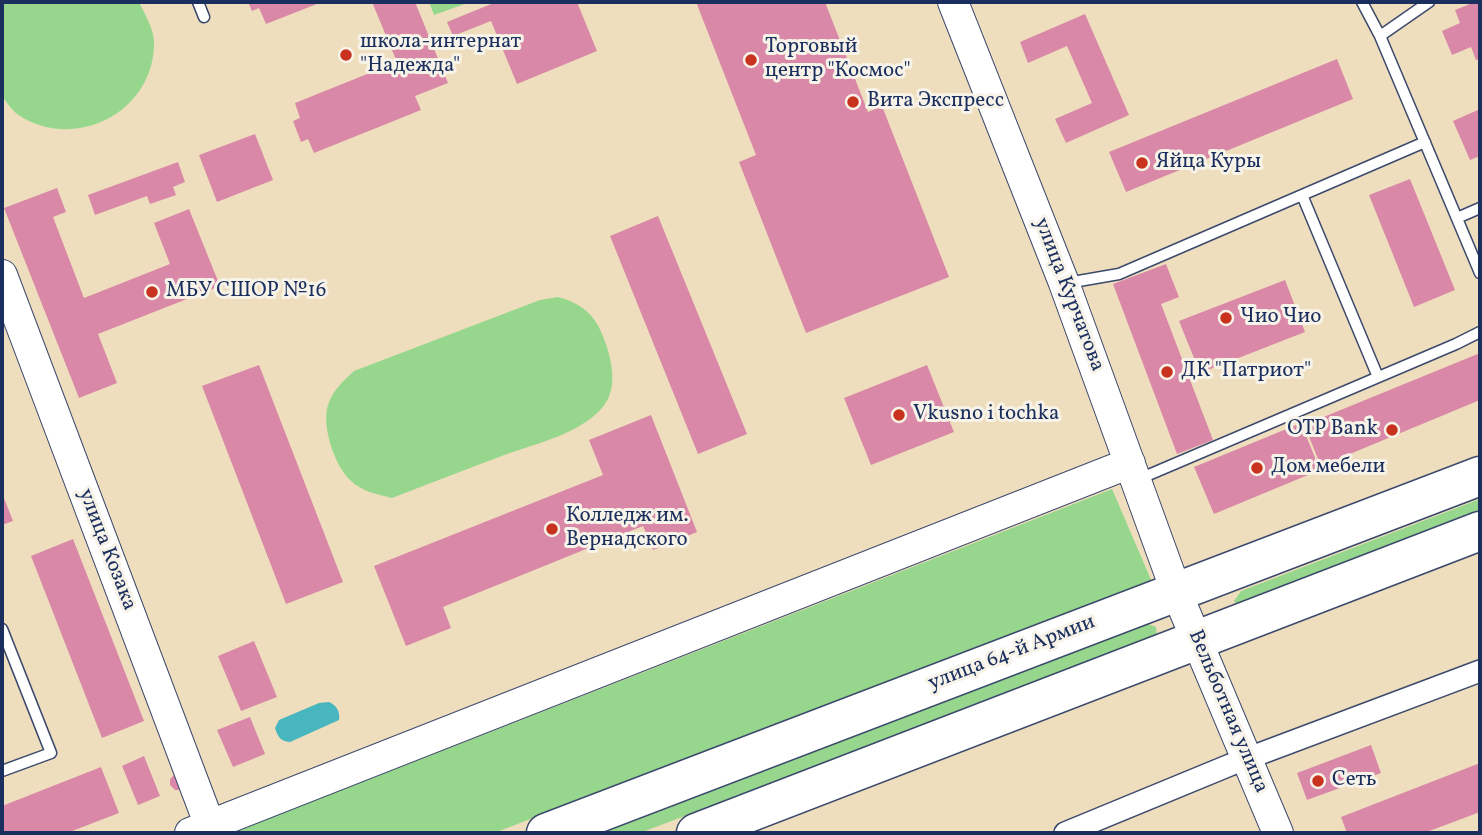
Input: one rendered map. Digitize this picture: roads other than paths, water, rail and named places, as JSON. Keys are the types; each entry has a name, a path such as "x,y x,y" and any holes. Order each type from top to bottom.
{"highway":[{"name":"улица 64-й Армии","path":"546,833 1480,477"},
{"path":"696,833 1480,531"}],"street":[{"name":"улица Курчатова","path":"953,2 1064,284 1176,591"},
{"name":"улица Козака","path":"2,275 200,829"},
{"path":"200,829 1133,471"},
{"name":"Вельботная улица","path":"1176,591 1195,642 1278,833"},
{"path":"1065,833 1247,759 1480,671"}],"lane":[{"path":"198,2 204,17"},
{"path":"1362,2 1380,36 1480,273"},
{"path":"1380,36 1429,2"},
{"path":"1064,284 1119,274 1425,142"},
{"path":"1302,195 1378,377"},
{"path":"1457,218 1480,208"},
{"path":"1133,471 1378,377 1456,345 1480,332"},
{"path":"2,629 51,752 2,771"}],"water":[{"path":"329,702 337,709 339,720 290,742 278,736 275,728 279,720 319,703"}],"place":[{"name":"школа-интернат \"Надежда\"","path":"346,55"},
{"name":"Торговый центр \"Космос\"","path":"751,60"},
{"name":"Вита Экспресс","path":"853,102"},
{"name":"Яйца Куры","path":"1142,163"},
{"name":"МБУ СШОР №16","path":"152,292"},
{"name":"Чио Чио","path":"1226,318"},
{"name":"ДК \"Патриот\"","path":"1167,372"},
{"name":"Vkusno i tochka","path":"899,415"},
{"name":"OTP Bank","path":"1392,430"},
{"name":"Дом мебели","path":"1257,468"},
{"name":"Колледж им. Вернадского","path":"552,529"},
{"name":"Сеть","path":"1318,781"}]}
